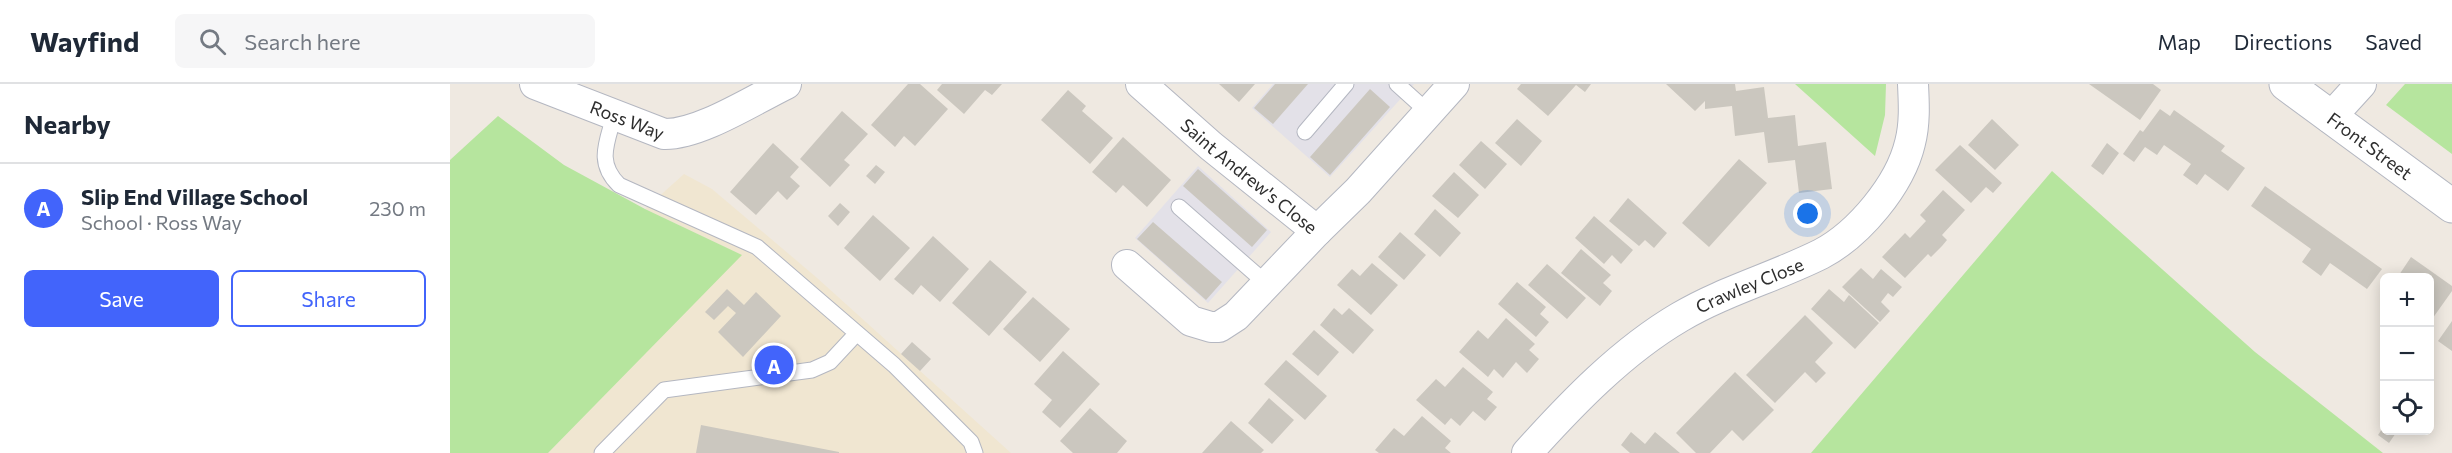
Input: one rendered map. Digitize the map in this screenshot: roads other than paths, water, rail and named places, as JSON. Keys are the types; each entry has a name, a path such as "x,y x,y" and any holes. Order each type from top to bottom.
{"street":[{"name":"Ross Way","path":"535,84 664,134 675,134 699,127 786,84"},
{"name":"Saint Andrew's Close","path":"1141,84 1210,146 1317,231 1358,191 1454,84"},
{"name":"Crawley Close","path":"1527,453 1554,423 1602,377 1651,336 1701,306 1822,254 1852,232 1875,207 1903,163 1910,144 1914,121 1913,84"},
{"name":"Front Street","path":"2286,84 2452,206"},
{"path":"2330,118 2361,84"},
{"path":"1127,265 1191,321 1219,327 1228,323 1317,231"}],"lane":[{"path":"1305,132 1346,84"},
{"path":"1397,84 1428,112"},
{"path":"614,116 605,150 605,163 609,175 619,184 758,247 894,365 971,442 975,453"},
{"path":"1179,207 1267,284"},
{"path":"602,453 664,390 812,370 830,362 857,333"}],"place":[{"name":"Slip End Village School","path":"774,365"}]}
